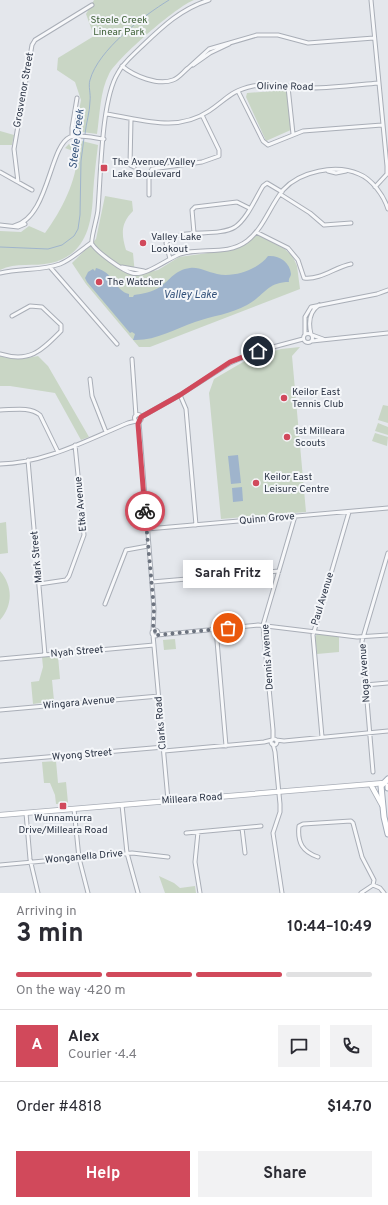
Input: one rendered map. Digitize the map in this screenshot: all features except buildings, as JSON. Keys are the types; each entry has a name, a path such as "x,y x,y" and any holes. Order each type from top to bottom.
{"main road":[{"path":"371,784 383,807"},
{"name":"Milleara Road","path":"0,815 168,800 387,784"},
{"path":"387,784 381,786 388,834"}],"street":[{"path":"0,273 50,267 71,258 91,243 98,215 106,114 117,74 122,66 168,21 183,11 209,0"},
{"path":"371,0 387,166 384,179 374,187"},
{"name":"Grosvenor Street","path":"18,182 14,149 32,45 35,40 92,5"},
{"path":"122,66 138,77 163,82 174,80 206,55 236,40 264,34 278,35 308,43 374,38"},
{"name":"Olivine Road","path":"106,114 170,124 187,122 202,115 227,96 255,86 335,88 378,83"},
{"path":"288,87 292,134"},
{"path":"238,91 264,144 270,144 292,134 308,130 382,125"},
{"path":"72,136 77,98"},
{"path":"149,194 149,175 152,169 202,162 219,156 217,146 202,115"},
{"path":"131,119 130,165 134,167"},
{"path":"0,225 22,226 29,217 41,198 63,142 72,136 104,139"},
{"path":"91,243 106,257 133,274 138,274 160,265 181,254 236,247 256,232 281,193 292,183 303,176 339,168 360,174 374,187 388,209"},
{"path":"0,172 32,190"},
{"path":"384,179 388,182"},
{"path":"170,259 166,247 167,241 177,236 230,229 241,222 263,186 267,183 324,224 351,223"},
{"path":"194,234 192,210 195,207 237,202 249,208"},
{"path":"256,232 288,248 298,260 304,278 320,277 339,267 351,264"},
{"path":"50,267 117,344"},
{"path":"122,267 144,271"},
{"path":"303,339 305,334 306,315 311,307 377,294 388,290"},
{"path":"312,341 310,317 314,309 321,304"},
{"path":"0,354 11,357 31,355 40,351 61,332 61,325 42,306 30,306 12,316"},
{"path":"306,315 310,317"},
{"path":"303,339 307,343 325,339 388,333"},
{"path":"305,334 325,339"},
{"path":"0,464 28,460 58,452 75,445 138,418 180,395 230,362 258,351 303,339"},
{"name":"Clarks Road","path":"132,359 152,582 156,633 154,646 168,800"},
{"path":"90,379 92,396 106,432"},
{"path":"180,395 186,410 196,525"},
{"path":"0,410 29,410 36,412 40,415 58,452"},
{"name":"Etka Avenue","path":"39,584 66,580 70,576 83,540 75,445"},
{"name":"Mark Street","path":"28,460 45,655"},
{"name":"Quinn Grove","path":"147,529 388,508"},
{"name":"Paul Avenue","path":"322,737 313,631 349,512"},
{"name":"Dennis Avenue","path":"282,893 273,833 280,812 264,625 295,516"},
{"path":"105,604 126,550 148,546"},
{"name":"Noga Avenue","path":"373,772 362,641 388,553"},
{"path":"152,582 279,571"},
{"path":"156,633 264,625 363,637 388,635"},
{"path":"216,629 226,746"},
{"name":"Nyah Street","path":"0,659 154,646"},
{"path":"365,685 388,683"},
{"name":"Wingara Avenue","path":"0,710 159,696"},
{"path":"274,742 388,732"},
{"name":"Wyong Street","path":"0,761 274,742"},
{"path":"122,804 127,853 138,893"},
{"path":"74,808 79,858 88,893"},
{"path":"26,813 31,862 38,893"},
{"path":"318,857 304,851 301,846 299,826 303,824 351,821 362,857 374,880 373,885"},
{"path":"186,833 261,826"},
{"path":"242,828 245,853"},
{"path":"198,832 195,862 200,893"},
{"name":"Wonganella Drive","path":"0,865 127,853 168,857"},
{"path":"361,893 373,885"},
{"path":"373,885 380,888 384,893"}],"green space":[{"name":"Steele Creek Linear Park","path":"94,0 194,0 186,4 148,33 114,66 109,74 104,88 97,134 75,131 81,100 75,82 57,70 58,58 94,36 86,14"},
{"path":"289,90 293,129 266,141 246,97 247,93"},
{"path":"0,131 14,135 12,145 0,145"},
{"path":"78,140 98,145 91,216 85,237 72,253 63,259 38,265 12,266 0,270 0,231 21,232 29,226 45,233 57,215 71,185 77,164 78,153 65,148 69,144"},
{"path":"105,196 132,201 133,211 124,224 123,238 126,250 133,253 135,275 158,270 179,257 230,250 242,245 255,236 260,236 285,249 293,257 297,266 300,289 150,347 139,347 86,284 72,263 96,239"},
{"path":"300,347 292,356 306,512 221,519 209,393 214,379 250,358 281,349"},
{"path":"0,356 19,359 38,356 48,366 89,437 81,440 55,393 10,386 0,386"},
{"path":"383,405 388,406 388,423 378,420"},
{"path":"378,423 388,427 388,435 375,431"},
{"path":"375,433 388,437 387,446 372,441"},
{"path":"6,522 8,553 0,554 0,523"},
{"path":"0,571 7,583 10,596 7,608 0,620"},
{"path":"317,634 339,636 339,652 317,654 315,637"},
{"path":"175,639 176,649 164,650 163,640"},
{"path":"58,656 60,679 52,680 54,701 33,704 31,682 39,681 43,667 42,657"},
{"path":"56,761 58,783 66,782 68,803 56,804 55,795 50,783 44,783 42,762"},
{"path":"159,876 174,883 180,888 195,886 196,893 165,893"}],"water":[{"name":"Valley Lake","path":"268,256 280,258 289,266 291,274 289,282 276,284 247,305 235,311 195,322 157,337 141,340 133,340 135,334 132,332 130,333 85,278 88,272 93,269 95,271 96,268 102,270 111,277 120,289 129,294 129,297 133,297 134,295 157,289 177,273 185,269 197,268 217,274 231,275 246,271 259,265"},
{"path":"238,455 241,483 231,484 228,456"},
{"path":"242,487 243,501 233,502 232,488"}],"waterway":[{"name":"Steele Creek","path":"85,134 90,105 89,82 102,57 135,24 169,0"},
{"name":"Steele Creek","path":"0,247 48,249 62,245 74,236 78,229 80,215 81,161 84,138"}],"way so far":[{"path":"145,511 154,609 153,631 157,631 157,635 228,628"}],"place":[{"name":"The Avenue/Valley Lake Boulevard","path":"104,168"},
{"name":"Valley Lake Lookout","path":"143,243"},
{"name":"The Watcher","path":"99,282"},
{"name":"Keilor East Tennis Club","path":"284,398"},
{"name":"1st Milleara Scouts","path":"287,437"},
{"name":"Keilor East Leisure Centre","path":"256,483"},
{"name":"Sarah Fritz","path":"228,628"},
{"name":"Wunnamurra Drive/Milleara Road","path":"63,806"}],"route":[{"path":"145,511 138,424 141,417 180,395 230,362 258,351"}]}
